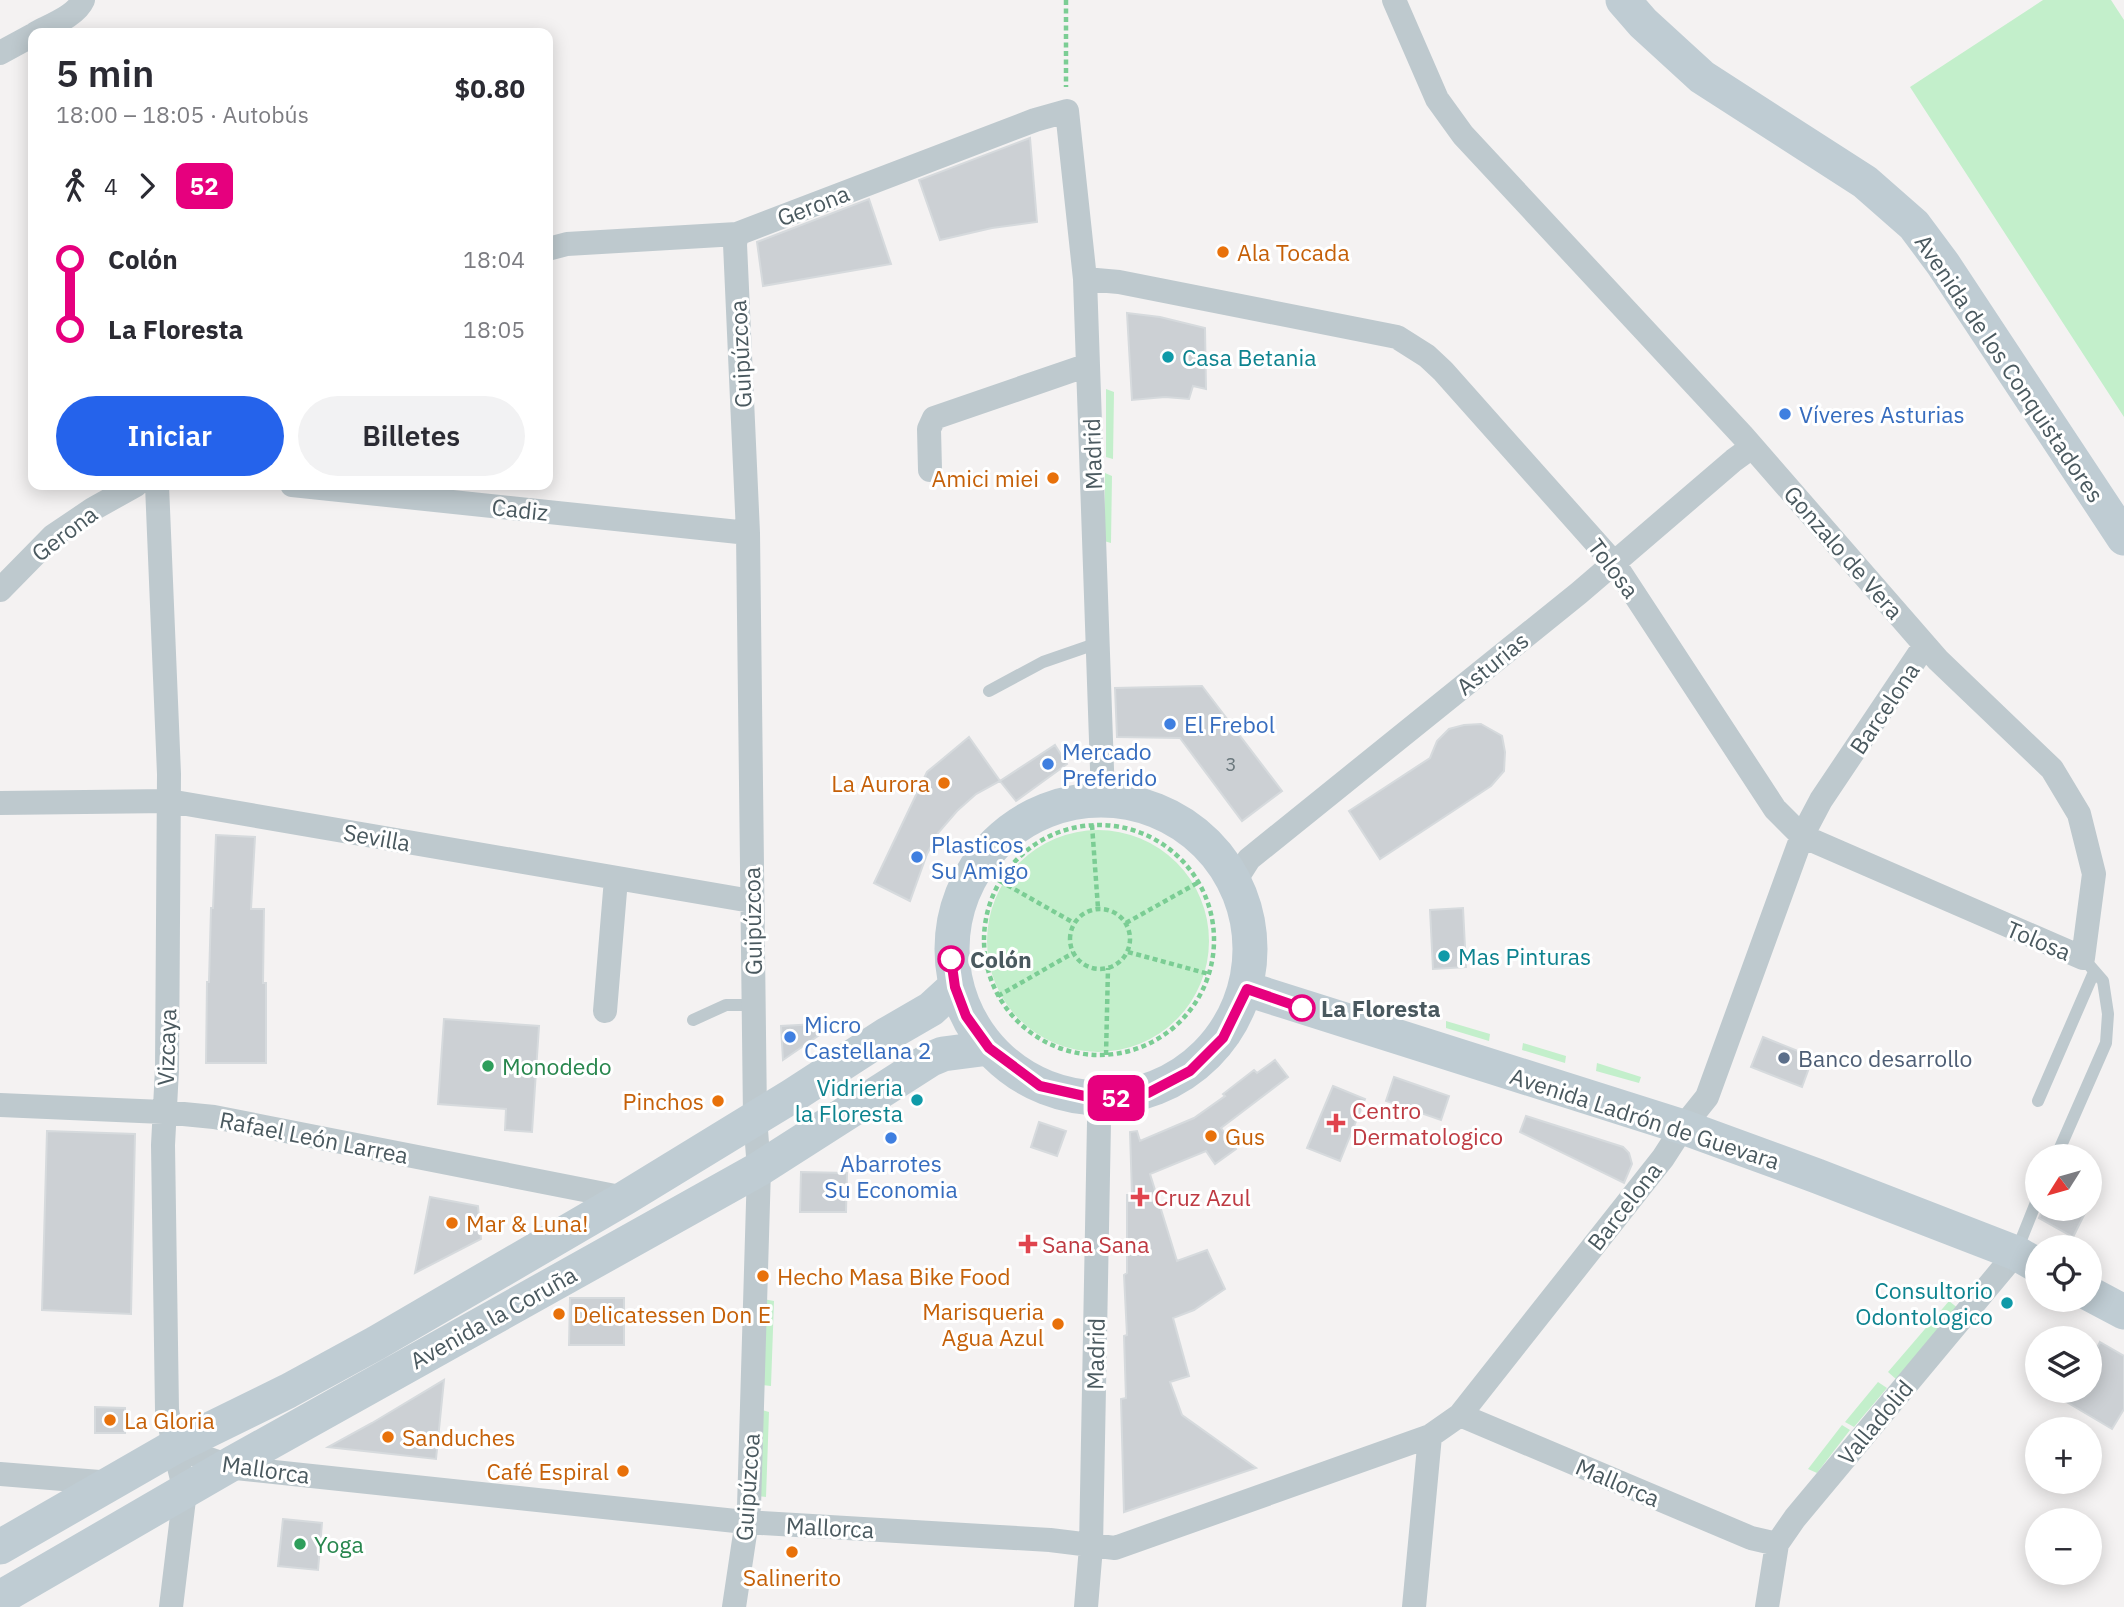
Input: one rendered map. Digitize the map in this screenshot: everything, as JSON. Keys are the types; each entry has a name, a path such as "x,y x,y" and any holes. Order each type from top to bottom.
{"main road":[{"name":"Avenida de los Conquistadores","path":"1623,0 1643,23 1702,77 1865,183 1914,225 1943,264 2124,538"},
{"path":"1062,803 1098,812 1156,809 1202,838 1235,881 1248,918 1251,957 1247,989 1223,1038 1190,1071 1148,1093 1102,1100 1040,1086 989,1048 966,1016 955,987 951,959 954,915 968,877 993,844 1024,819 1062,803"},
{"name":"Avenida la Coruña","path":"0,1547 173,1447 288,1391 376,1343 625,1198 931,1009 955,987"},
{"name":"Avenida Ladrón de Guevara","path":"1247,989 1683,1127 1817,1176 2025,1259"},
{"name":"Avenida la Coruña","path":"0,1598 226,1467 759,1168 931,1059 943,1054 989,1048"},
{"path":"2102,1300 2124,1312"}],"street":[{"path":"46,28 65,18 82,4 83,0"},
{"name":"Gonzalo de Vera","path":"1394,0 1437,99 1449,118 1752,447 1938,660 2052,769 2079,814 2094,874 2089,965"},
{"path":"0,53 28,38"},
{"name":"Gerona","path":"553,247 737,234 1035,120 1067,111"},
{"name":"Madrid","path":"1067,111 1086,279 1098,643 1098,812"},
{"name":"Guipúzcoa","path":"734,1607 749,1507 759,1168 755,1117 751,901 748,533 737,234"},
{"name":"Tolosa","path":"1086,279 1119,282 1398,337 1427,356 1614,564 1775,808 1802,836 2089,965"},
{"path":"930,470 929,429 934,418 1088,365"},
{"name":"Asturias","path":"1235,881 1249,859 1614,564 1752,447"},
{"name":"Gerona","path":"0,590 53,536 127,490"},
{"name":"Vizcaya","path":"157,490 169,801 166,1069 163,1112 167,1410 173,1447 186,1490 171,1607"},
{"name":"Cadiz","path":"340,490 748,533"},
{"name":"Barcelona","path":"1430,1436 1460,1415 1707,1097 1802,836 1821,800 1925,645"},
{"name":"Sevilla","path":"0,803 169,801 751,901"},
{"path":"605,1011 615,878"},
{"name":"Madrid","path":"1086,1607 1091,1547 1099,1122 1102,1100"},
{"name":"Rafael León Larrea","path":"0,1105 215,1117 625,1198"},
{"name":"Valladolid","path":"1767,1607 1777,1544 1795,1518 2025,1260"},
{"name":"Mallorca","path":"1460,1415 1751,1538 1777,1544"},
{"path":"1414,1607 1430,1436"},
{"name":"Mallorca","path":"173,1447 226,1467 745,1522 1049,1540 1115,1548 1430,1436"},
{"path":"0,1474 112,1483"}],"lane":[{"path":"989,691 1043,662 1098,643"},
{"path":"2038,1101 2089,965 2103,981 2108,1014 2106,1043 2062,1144"},
{"path":"693,1020 726,1005 754,1005"}],"path":[{"path":"1066,0 1067,111"},
{"path":"1098,812 1115,826 1136,831 1175,854 1199,882 1210,911 1214,933 1209,974 1198,999 1185,1017 1169,1032 1150,1044 1129,1052 1106,1055 1062,1049 1041,1040 1023,1026 998,996 988,969 984,947 990,902 1013,863 1029,848 1048,836 1070,829 1098,812"},
{"path":"1098,812 1098,908"},
{"path":"1000,881 1074,923"},
{"path":"1126,923 1199,882"},
{"path":"1098,908 1118,915 1126,923 1130,942 1128,952 1120,963 1108,968 1088,967 1073,953 1070,933 1080,916 1098,908"},
{"path":"1128,952 1209,974"},
{"path":"998,996 1073,953"},
{"path":"1106,1055 1108,968"}],"green space":[{"path":"2043,0 2111,0 2124,20 2124,417 1910,87"},
{"path":"1106,389 1114,392 1113,459 1106,457"},
{"path":"1105,473 1112,476 1111,543 1104,541"},
{"path":"1098,830 1120,832 1150,843 1168,855 1184,871 1196,889 1204,909 1209,941 1207,963 1196,993 1184,1011 1168,1027 1150,1039 1130,1047 1098,1052 1076,1050 1046,1039 1028,1027 1012,1011 1000,993 992,973 987,941 989,919 1000,889 1012,871 1028,855 1046,843 1066,835"},
{"path":"1446,1021 1490,1034 1489,1041 1446,1028"},
{"path":"1523,1043 1566,1056 1565,1063 1522,1050"},
{"path":"1597,1063 1641,1077 1639,1083 1596,1071"},
{"path":"763,1299 774,1301 771,1386 761,1385"},
{"path":"1949,1301 1959,1309 1897,1380 1888,1372"},
{"path":"1878,1382 1887,1388 1854,1427 1845,1422"},
{"path":"758,1409 769,1412 766,1497 757,1496"},
{"path":"1842,1425 1850,1430 1817,1473 1808,1469"}],"building":[{"path":"1030,138 1037,222 992,228 940,240 919,180"},
{"path":"869,199 891,264 763,286 757,242"},
{"name":"Casa Betania","path":"1127,313 1160,317 1205,328 1206,389 1193,386 1189,399 1165,397 1132,400"},
{"path":"1202,686 1282,791 1242,821 1180,738 1117,737 1115,688"},
{"path":"1481,724 1502,736 1504,771 1491,786 1380,859 1349,811 1430,758 1437,741 1449,729"},
{"path":"969,737 1000,781 976,794 938,833 927,854 910,901 874,883 927,772"},
{"path":"1055,745 1067,764 1016,801 1000,781"},
{"path":"216,835 255,837 251,909 264,909 266,1063 206,1063 207,982"},
{"path":"1463,908 1466,967 1433,969 1430,910"},
{"name":"Monodedo","path":"444,1019 539,1026 532,1132 505,1130 506,1109 438,1104"},
{"path":"837,1023 783,1060 781,1026"},
{"name":"Banco desarrollo","path":"1763,1037 1813,1057 1802,1087 1751,1067"},
{"path":"1275,1060 1288,1077 1221,1128 1236,1149 1215,1164 1206,1151 1150,1174 1177,1261 1207,1250 1225,1289 1194,1310 1173,1318 1189,1376 1170,1382 1182,1415 1256,1468 1124,1512 1121,1399 1126,1398 1124,1275 1127,1273 1127,1195 1132,1195 1130,1132 1137,1131 1140,1141 1194,1118 1225,1096 1223,1094 1254,1070 1257,1073"},
{"path":"1394,1077 1449,1096 1441,1120 1386,1101"},
{"name":"Centro Dermatologico","path":"1333,1086 1365,1099 1340,1161 1307,1148"},
{"path":"1526,1116 1623,1147 1629,1153 1632,1164 1624,1183 1520,1132"},
{"path":"1039,1122 1066,1131 1057,1156 1031,1147"},
{"path":"47,1131 135,1134 131,1314 42,1310"},
{"path":"801,1172 847,1173 846,1212 800,1212"},
{"name":"Mar & Luna!","path":"430,1197 478,1206 481,1239 415,1273"},
{"path":"2046,1222 2080,1222 2074,1235"},
{"path":"570,1298 624,1298 624,1345 569,1345"},
{"path":"2102,1343 2124,1356 2124,1409 2112,1429 2102,1423 2102,1417 2092,1417 2068,1403 2102,1403"},
{"path":"444,1380 436,1459 328,1447 372,1423"},
{"name":"La Gloria","path":"95,1407 125,1408 125,1433 95,1433"},
{"name":"Yoga","path":"283,1519 322,1523 318,1570 278,1566"}],"bus line":[{"name":"52","path":"951,959 955,987 966,1016 989,1048 1040,1086 1102,1100 1148,1093 1190,1071 1223,1038 1247,989 1302,1008"}],"place":[{"name":"Ala Tocada","path":"1223,252"},
{"name":"Casa Betania","path":"1168,357"},
{"name":"Víveres Asturias","path":"1785,414"},
{"name":"Amici miei","path":"1053,478"},
{"name":"El Frebol","path":"1170,724"},
{"name":"Mercado Preferido","path":"1048,764"},
{"name":"La Aurora","path":"944,783"},
{"name":"Plasticos Su Amigo","path":"917,857"},
{"name":"Mas Pinturas","path":"1444,956"},
{"name":"Colón","path":"951,959"},
{"name":"La Floresta","path":"1302,1008"},
{"name":"Micro Castellana 2","path":"790,1037"},
{"name":"Banco desarrollo","path":"1784,1058"},
{"name":"Monodedo","path":"488,1066"},
{"name":"Vidrieria la Floresta","path":"917,1100"},
{"name":"Pinchos","path":"718,1101"},
{"name":"Centro Dermatologico","path":"1336,1123"},
{"name":"Gus","path":"1211,1136"},
{"name":"Abarrotes Su Economia","path":"891,1138"},
{"name":"Cruz Azul","path":"1140,1197"},
{"name":"Mar & Luna!","path":"452,1223"},
{"name":"Sana Sana","path":"1028,1244"},
{"name":"Hecho Masa Bike Food","path":"763,1276"},
{"name":"Consultorio Odontologico","path":"2007,1303"},
{"name":"Delicatessen Don E","path":"559,1314"},
{"name":"Marisqueria Agua Azul","path":"1058,1324"},
{"name":"La Gloria","path":"110,1420"},
{"name":"Sanduches","path":"388,1437"},
{"name":"Café Espiral","path":"623,1471"},
{"name":"Yoga","path":"300,1544"},
{"name":"Salinerito","path":"792,1552"}]}
